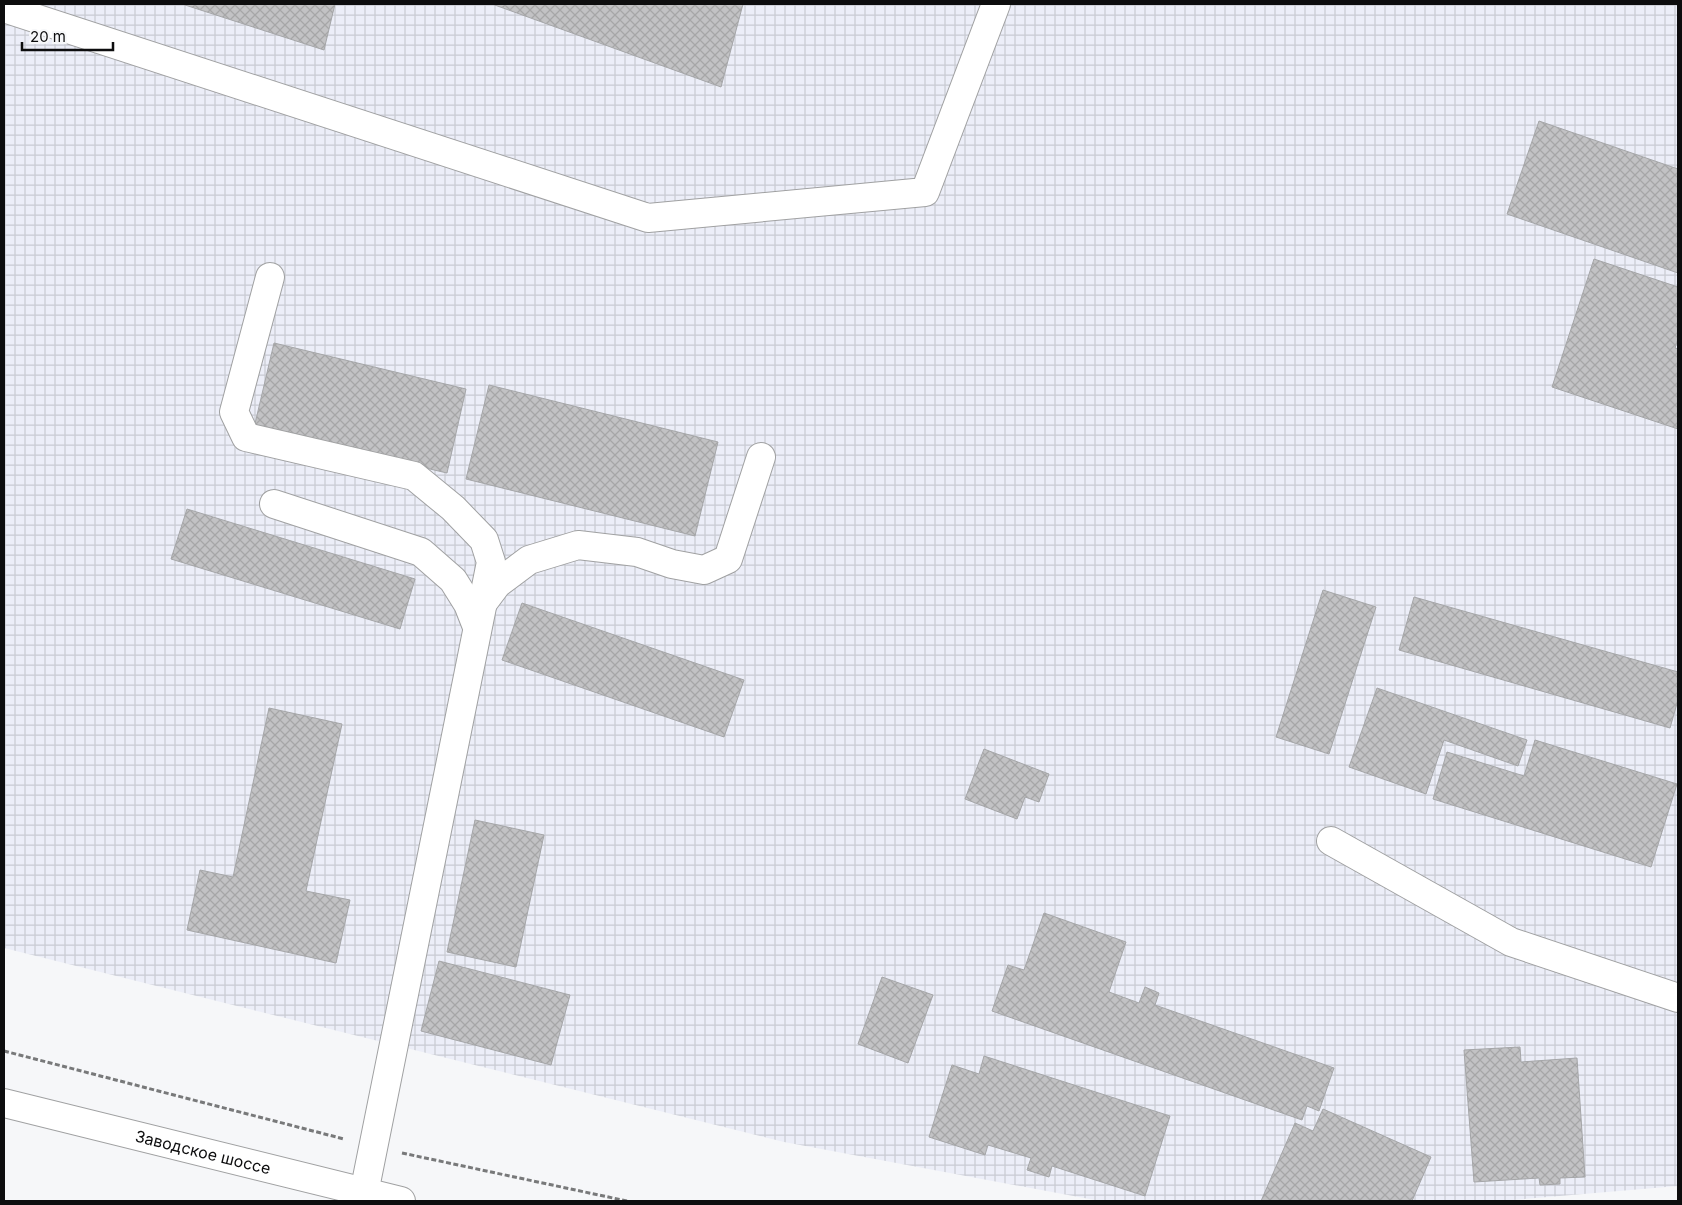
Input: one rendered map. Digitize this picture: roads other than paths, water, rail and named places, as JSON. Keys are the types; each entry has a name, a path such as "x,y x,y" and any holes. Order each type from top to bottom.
{"main road":[{"path":"4,8 648,218 925,192 996,4"},
{"path":"270,277 234,412 246,437 414,476 453,508 484,540 491,562 364,1193"},
{"path":"479,616 498,584 529,560 578,545 637,552 672,564 704,570 728,559 761,457"},
{"path":"274,504 421,552 453,580 468,604 479,616"},
{"path":"1331,841 1511,942 1678,998"},
{"name":"Заводское шоссе","path":"4,1103 401,1201"}]}
